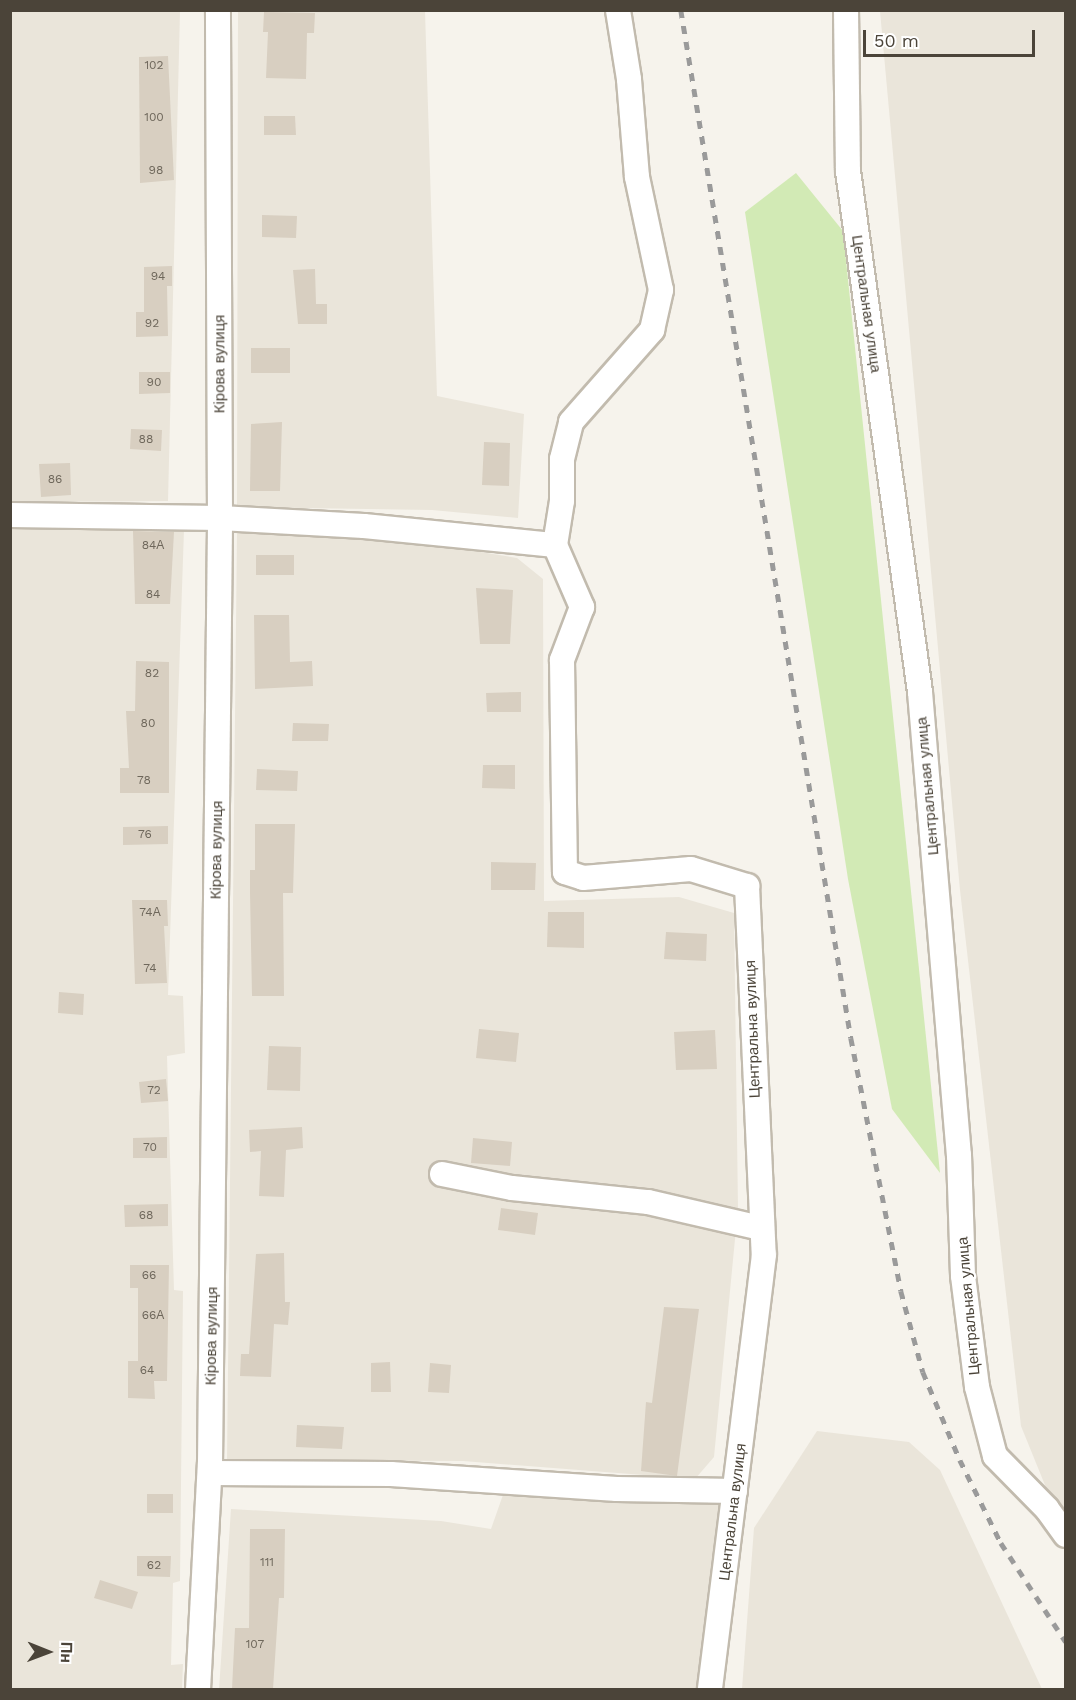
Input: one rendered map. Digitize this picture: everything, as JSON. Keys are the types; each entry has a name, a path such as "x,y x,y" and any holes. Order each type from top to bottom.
{"street":[{"name":"Кірова вулиця","path":"198,1689 210,1473 220,518 218,10"},
{"path":"10,515 220,518 364,526 555,545 562,501 562,459 571,422 652,330 661,290 637,177 629,80 618,10"},
{"name":"Центральная улица","path":"846,10 848,171 920,692 959,1155 963,1276 977,1387 995,1456 1047,1509 1065,1535"},
{"name":"Центральна вулиця","path":"555,545 582,607 562,660 565,872 583,878 691,869 747,886 764,1255 710,1689"},
{"path":"442,1174 512,1188 648,1202 761,1228"},
{"path":"210,1473 391,1474 617,1489 735,1491"}],"shaded area":[{"path":"10,11 180,11 168,501 11,502"},
{"path":"238,11 425,11 437,396 524,414 518,518 432,510 237,507"},
{"path":"880,11 1065,11 1065,1516 1049,1495 1021,1426 960,890"},
{"path":"11,528 184,530 168,995 183,996 185,1053 167,1056 174,1290 183,1291 180,1581 173,1583 171,1665 183,1664 182,1689 11,1690"},
{"path":"237,532 394,538 517,558 543,579 544,901 679,897 734,913 738,1208 714,1457 695,1479 463,1461 227,1460"},
{"path":"817,1431 909,1442 940,1470 1042,1689 742,1689 754,1528"},
{"path":"504,1492 723,1503 699,1689 219,1690 231,1509 441,1521 491,1529"}],"green space":[{"path":"796,173 843,231 940,1173 892,1109 848,879 745,212"}],"building":[{"path":"264,12 315,13 314,33 307,33 306,79 266,78 268,32 263,32"},
{"path":"168,56 174,180 140,183 139,57"},
{"path":"264,116 295,116 296,135 264,135"},
{"path":"262,215 297,216 296,238 262,237"},
{"path":"172,266 172,286 167,286 168,336 136,337 136,312 144,312 144,267"},
{"path":"315,269 316,304 327,304 327,324 298,324 293,270"},
{"path":"251,348 290,348 290,373 251,373"},
{"path":"139,372 170,372 170,393 139,394"},
{"path":"282,422 280,491 250,491 251,424"},
{"path":"131,429 162,430 161,451 130,449"},
{"path":"484,442 510,443 509,486 482,485"},
{"path":"70,463 71,495 41,497 39,464"},
{"path":"133,531 174,532 170,604 135,604"},
{"path":"256,555 294,555 294,575 256,575"},
{"path":"476,588 513,590 510,644 480,644"},
{"path":"254,615 289,615 290,662 312,661 313,686 255,689"},
{"path":"136,661 169,662 169,793 120,793 120,768 129,768 126,711 135,711"},
{"path":"521,692 521,712 487,712 486,693"},
{"path":"293,723 329,724 328,741 292,741"},
{"path":"483,765 515,765 515,789 482,788"},
{"path":"257,769 298,771 297,791 256,790"},
{"path":"255,824 295,824 293,893 283,893 284,996 252,996 250,870 255,870"},
{"path":"168,826 168,844 123,845 123,827"},
{"path":"491,862 536,863 535,890 491,890"},
{"path":"132,900 167,900 168,926 164,926 167,983 135,984"},
{"path":"548,912 584,912 584,948 547,947"},
{"path":"666,932 707,934 706,961 664,959"},
{"path":"59,992 84,994 83,1015 58,1013"},
{"path":"479,1029 519,1033 516,1062 476,1058"},
{"path":"715,1030 717,1069 676,1070 674,1032"},
{"path":"269,1046 301,1047 300,1091 267,1090"},
{"path":"166,1079 168,1101 141,1103 139,1082"},
{"path":"302,1127 303,1148 286,1150 284,1197 259,1196 261,1151 250,1152 249,1130"},
{"path":"167,1137 167,1158 133,1158 133,1138"},
{"path":"473,1138 512,1142 510,1166 471,1163"},
{"path":"168,1204 168,1226 125,1227 124,1205"},
{"path":"501,1208 538,1213 535,1235 498,1230"},
{"path":"284,1253 285,1302 290,1302 288,1325 274,1324 271,1377 240,1376 241,1354 249,1354 256,1254"},
{"path":"130,1265 169,1265 167,1381 154,1381 155,1399 128,1398 128,1361 138,1361 138,1288 130,1288"},
{"path":"664,1307 699,1309 677,1476 641,1471 646,1402 652,1403"},
{"path":"390,1362 391,1392 371,1392 371,1363"},
{"path":"430,1363 451,1365 449,1393 428,1392"},
{"path":"297,1425 344,1427 342,1449 296,1447"},
{"path":"147,1494 173,1494 173,1513 147,1513"},
{"path":"250,1529 285,1529 284,1598 279,1598 273,1689 232,1689 235,1628 249,1628"},
{"path":"137,1556 171,1556 170,1577 137,1576"},
{"path":"100,1580 138,1592 132,1609 94,1598"}],"railway":[{"path":"681,10 851,1038 901,1291 923,1372 960,1460 1001,1543 1066,1642"}]}
